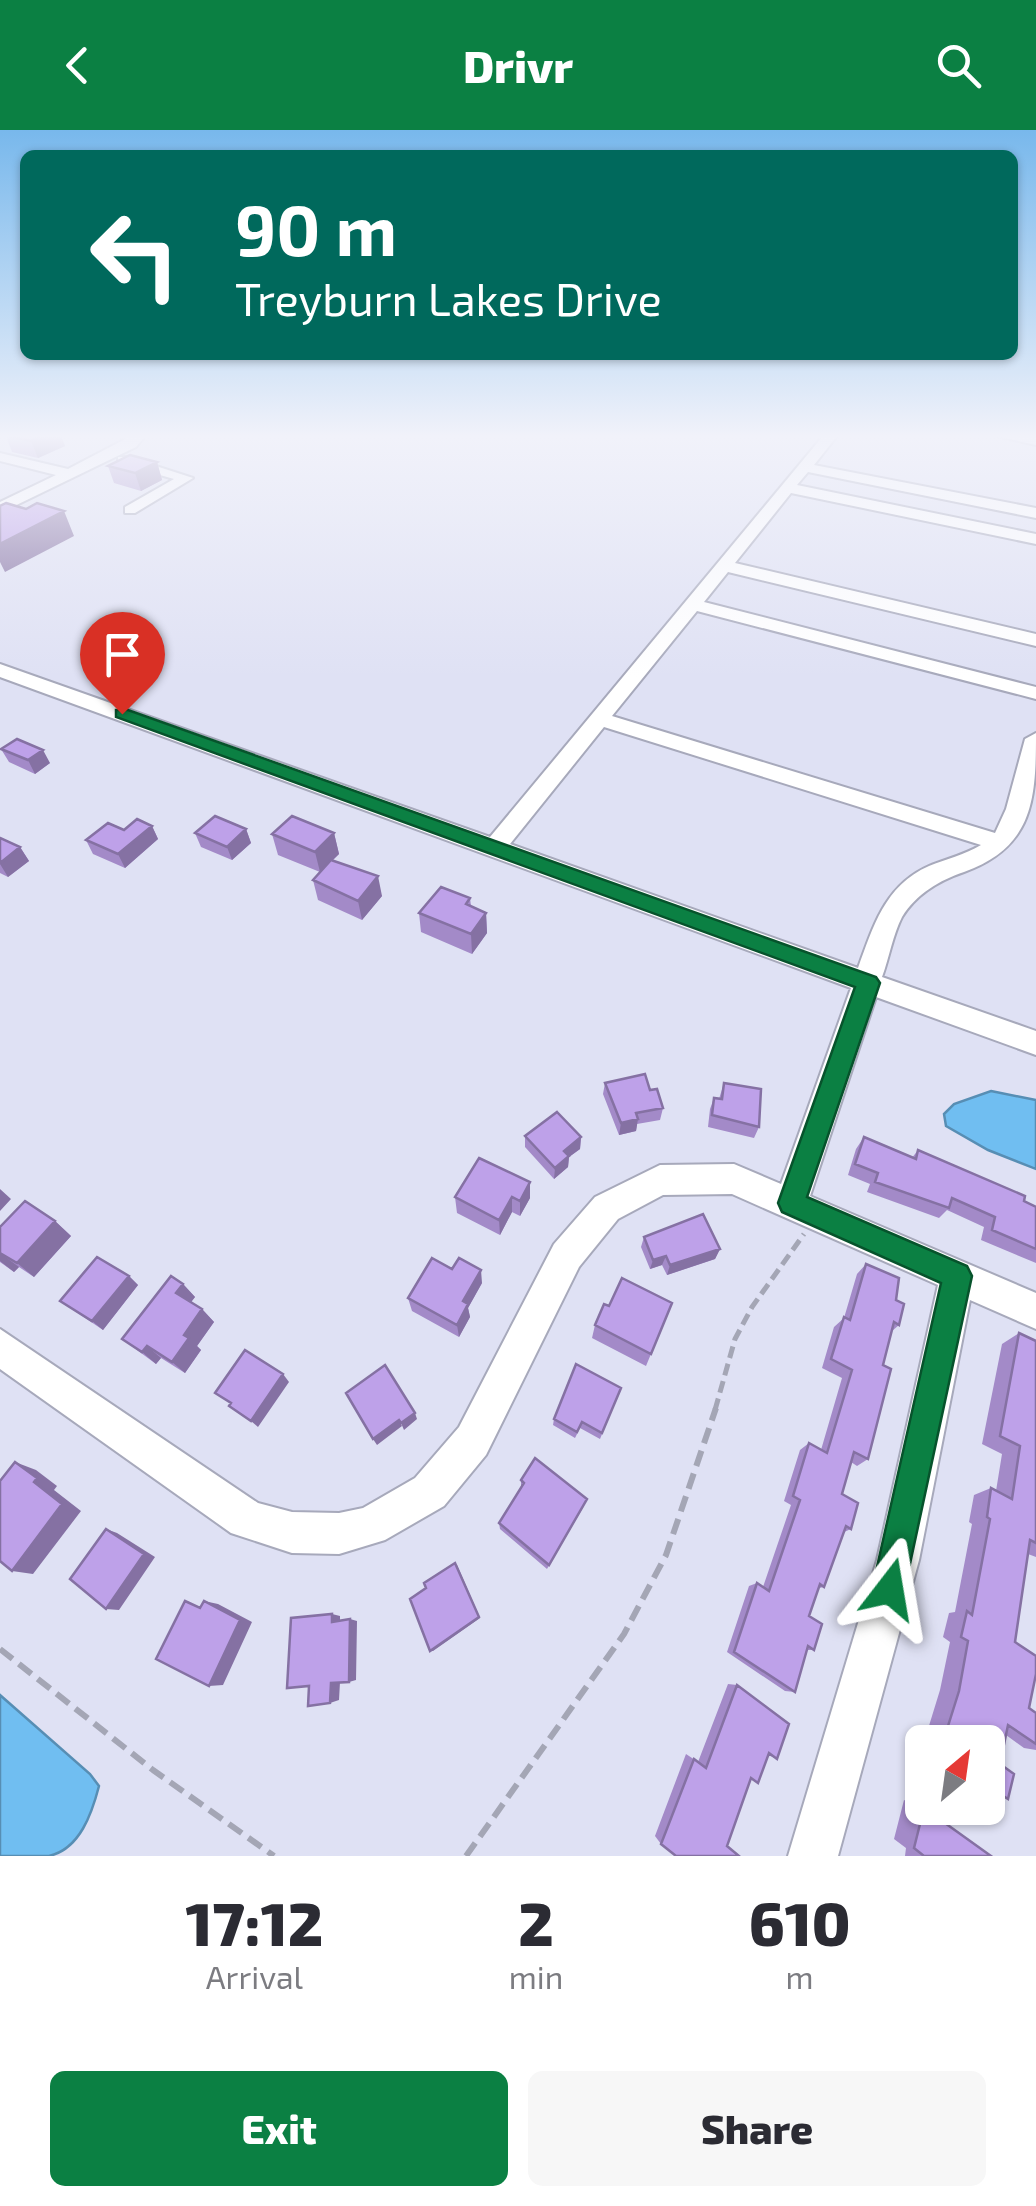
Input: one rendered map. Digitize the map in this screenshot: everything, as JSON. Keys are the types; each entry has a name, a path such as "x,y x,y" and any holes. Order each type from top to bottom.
{"street":[{"path":"493,849 765,517"},
{"path":"927,517 1036,539"},
{"path":"724,566 1036,640"},
{"path":"693,605 1036,693"},
{"path":"0,670 1036,1043"},
{"path":"598,719 1000,844"},
{"path":"802,1208 890,915 907,893 932,874 978,857 1000,844 1010,829 1036,739"},
{"path":"0,1347 246,1519 291,1534 340,1534 380,1523 408,1509 454,1468 479,1432 575,1240 606,1204 638,1186 694,1174 734,1180 1036,1311"},
{"path":"813,1856 898,1560 957,1276"}],"path":[{"path":"466,1856 624,1634 666,1556 703,1454 735,1339 752,1307 802,1240 802,1208"},
{"path":"0,1649 153,1770 274,1856"}],"water":[{"path":"991,1091 1036,1100 1036,1169 988,1150 946,1126 944,1114 954,1104"},
{"path":"0,1695 99,1786 77,1838 49,1856 0,1856"}],"building":[{"path":"0,517 53,517 0,544"},
{"path":"17,739 43,750 28,760 1,749"},
{"path":"215,816 246,829 227,847 195,833"},
{"path":"292,816 334,833 315,852 272,834"},
{"path":"137,819 152,826 118,854 86,840 108,823 124,830"},
{"path":"0,838 20,847 0,863"},
{"path":"331,860 378,876 358,901 313,880"},
{"path":"441,887 470,898 466,904 486,913 471,934 419,913"},
{"path":"645,1074 650,1090 657,1089 663,1108 636,1113 638,1119 621,1123 605,1083"},
{"path":"724,1083 761,1089 759,1127 712,1115 714,1098 722,1099"},
{"path":"557,1112 581,1137 564,1151 569,1156 555,1168 525,1136"},
{"path":"864,1137 916,1159 918,1150 1025,1196 1024,1201 1036,1207 1036,1249 992,1230 995,1217 952,1198 949,1208 875,1182 878,1173 855,1164"},
{"path":"479,1158 530,1182 520,1201 512,1197 499,1220 455,1197"},
{"path":"25,1201 55,1221 17,1263 0,1253 0,1227"},
{"path":"703,1214 720,1249 670,1265 666,1256 653,1260 644,1237"},
{"path":"97,1257 129,1276 92,1321 60,1301"},
{"path":"432,1258 452,1269 459,1258 481,1270 463,1301 468,1304 457,1325 408,1298"},
{"path":"866,1264 899,1278 896,1300 904,1304 899,1325 894,1322 883,1365 891,1369 868,1459 854,1452 842,1494 858,1503 851,1529 846,1526 809,1616 822,1624 814,1650 808,1646 795,1692 734,1652 757,1583 769,1591 800,1500 793,1496 809,1443 827,1453 852,1370 831,1359 844,1317 850,1320"},
{"path":"171,1276 183,1284 176,1293 202,1309 172,1362 147,1346 142,1352 122,1339"},
{"path":"622,1278 672,1303 651,1354 595,1325"},
{"path":"1019,1333 1036,1341 1036,1543 1030,1540 1015,1642 1036,1656 1029,1708 1036,1713 1036,1744 1008,1725 1005,1740 1005,1725 948,1725 968,1641 961,1637 967,1611 972,1615 990,1519 987,1517 991,1488 1012,1499 1020,1446 1000,1436"},
{"path":"245,1350 283,1374 251,1421 215,1393"},
{"path":"576,1364 621,1388 602,1433 582,1422 577,1432 554,1419"},
{"path":"385,1365 415,1413 373,1439 346,1393"},
{"path":"535,1458 587,1499 549,1565 499,1523"},
{"path":"15,1462 62,1504 12,1571 0,1561 0,1481"},
{"path":"106,1529 144,1554 106,1609 70,1579"},
{"path":"455,1563 479,1617 430,1651 410,1599 426,1588 424,1583"},
{"path":"185,1601 200,1608 204,1601 240,1620 209,1686 156,1659"},
{"path":"332,1614 332,1622 350,1619 349,1682 331,1683 330,1703 308,1706 309,1686 287,1688 291,1618"},
{"path":"737,1685 789,1724 777,1759 769,1753 758,1783 751,1778 727,1846 739,1856 676,1856 661,1844 694,1759 706,1768"},
{"path":"1005,1768 1014,1774 1008,1799 1005,1797"},
{"path":"920,1825 948,1825 991,1856 924,1856 914,1848"}],"route":[{"path":"122,714 868,983 792,1203 957,1276 890,1589"}]}
